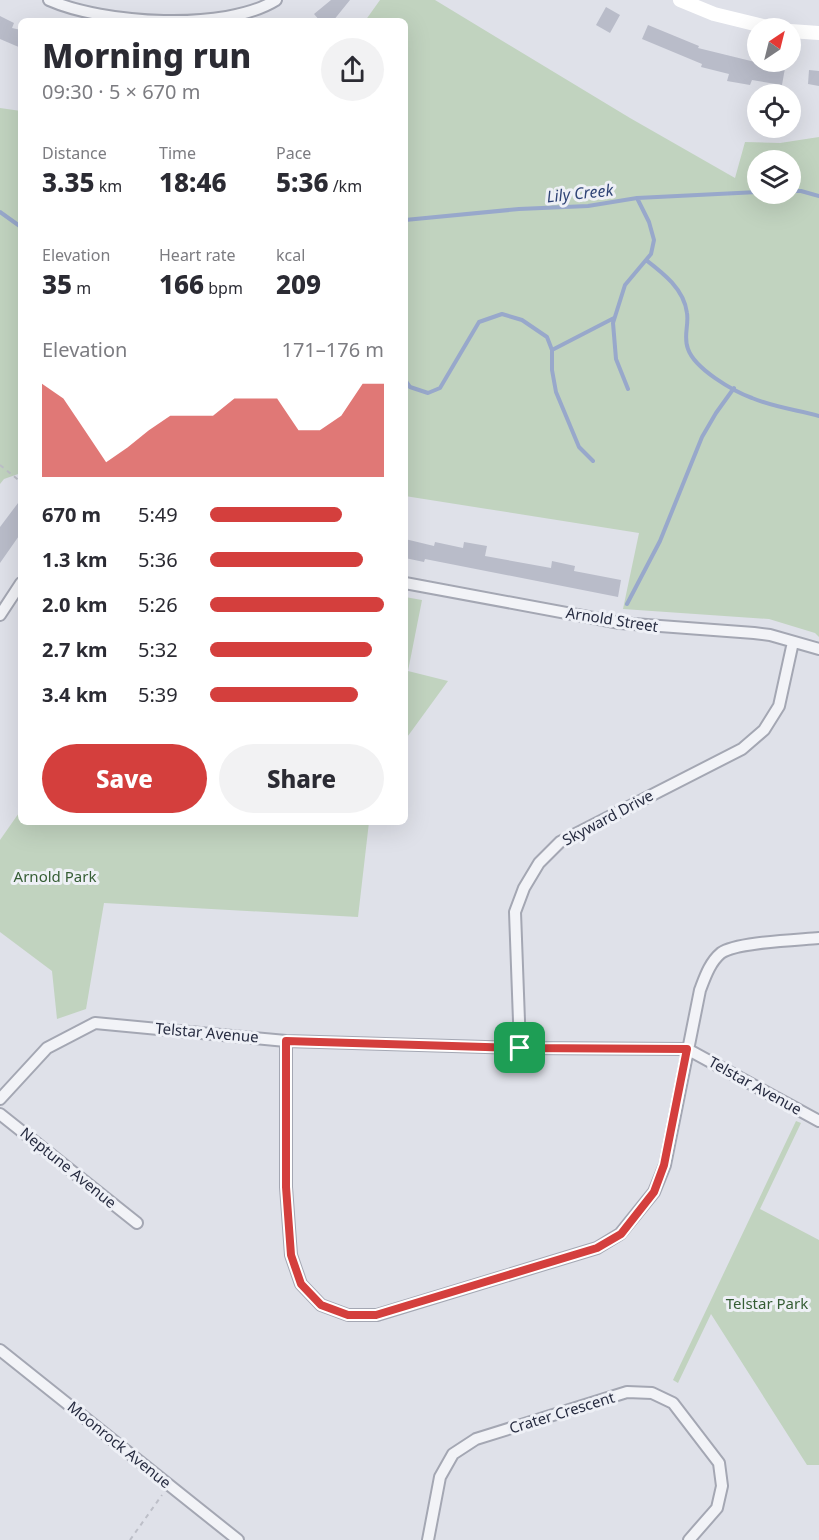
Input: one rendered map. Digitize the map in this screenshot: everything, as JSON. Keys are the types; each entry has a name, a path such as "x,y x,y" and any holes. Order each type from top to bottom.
{"street":[{"path":"49,0 62,6 133,18"},
{"path":"216,18 244,15 276,0"},
{"path":"680,0 714,14 747,22"},
{"path":"801,32 819,33"},
{"name":"Arnold Street","path":"408,584 620,623 770,635 819,649"},
{"path":"0,615 18,588"},
{"name":"Skyward Drive","path":"520,1048 515,912 524,888 538,863 560,842 742,749 764,730 779,706 793,642"},
{"path":"286,1041 286,1187 291,1255 301,1284 321,1305 348,1315 376,1315 597,1248 621,1234 654,1192 664,1165 700,990 709,968 722,952 741,946 819,938"},
{"name":"Telstar Avenue","path":"0,1099 47,1048 95,1023 286,1041 520,1048 687,1049 819,1121"},
{"name":"Neptune Avenue","path":"0,1114 137,1223"},
{"name":"Moonrock Avenue","path":"0,1350 238,1540"},
{"name":"Crater Crescent","path":"428,1540 440,1477 453,1454 477,1439 627,1392 652,1393 674,1403 718,1463 722,1486 717,1508 689,1540"}],"path":[{"path":"0,465 18,480"},
{"path":"130,1540 169,1485"}],"green space":[{"path":"380,0 435,0 630,118 735,178 745,142 780,143 819,137 819,637 815,633 769,619 623,609 639,533 408,496 408,18 367,18"},
{"path":"0,108 18,111 18,474 4,479 0,484"},
{"path":"408,598 422,600 408,671"},
{"path":"408,671 448,681 408,736"},
{"name":"Arnold Park","path":"18,814 18,825 369,825 358,917 104,903 86,1009 57,1019 52,971 0,932 0,840"},
{"name":"Telstar Park","path":"796,1121 801,1123 760,1209 819,1240 819,1465 807,1465 711,1314 678,1383 673,1380"}],"building":[{"path":"331,0 350,0 335,18 317,18 314,14"},
{"path":"606,7 620,15 610,33 596,25"},
{"path":"0,16 14,23 12,28 18,29 18,47 0,39"},
{"path":"648,25 699,46 698,48 747,60 747,72 784,72 782,84 752,80 750,84 747,84 727,81 729,74 701,67 702,64 642,39"},
{"path":"809,70 819,71 819,86 808,84"},
{"path":"18,503 18,537 0,563 0,527"},
{"path":"408,540 434,546 435,542 463,548 464,542 487,546 485,556 551,568 552,561 575,566 574,571 621,580 618,597 425,559 424,562 408,559"}],"waterway":[{"name":"Lily Creek","path":"801,191 819,196"},
{"name":"Lily Creek","path":"408,220 519,209 588,206 637,198 747,193"},
{"path":"628,389 616,359 613,323 625,285 651,254 654,240 649,222 637,198"},
{"name":"Lily Creek","path":"0,212 18,225"},
{"path":"646,260 666,276 682,296 687,313 688,349 698,364 725,385 752,398 819,416"},
{"path":"408,384 428,393 440,388 479,322 502,314 522,320 547,337 552,350 552,370 556,392 579,447 593,461"},
{"path":"552,350 614,318"},
{"path":"627,604 660,541 702,437 734,388"}],"route":[{"path":"286,1041 520,1048 687,1049 664,1165 654,1192 621,1234 597,1248 376,1315 348,1315 321,1305 301,1284 291,1255 286,1187 286,1041"}]}
